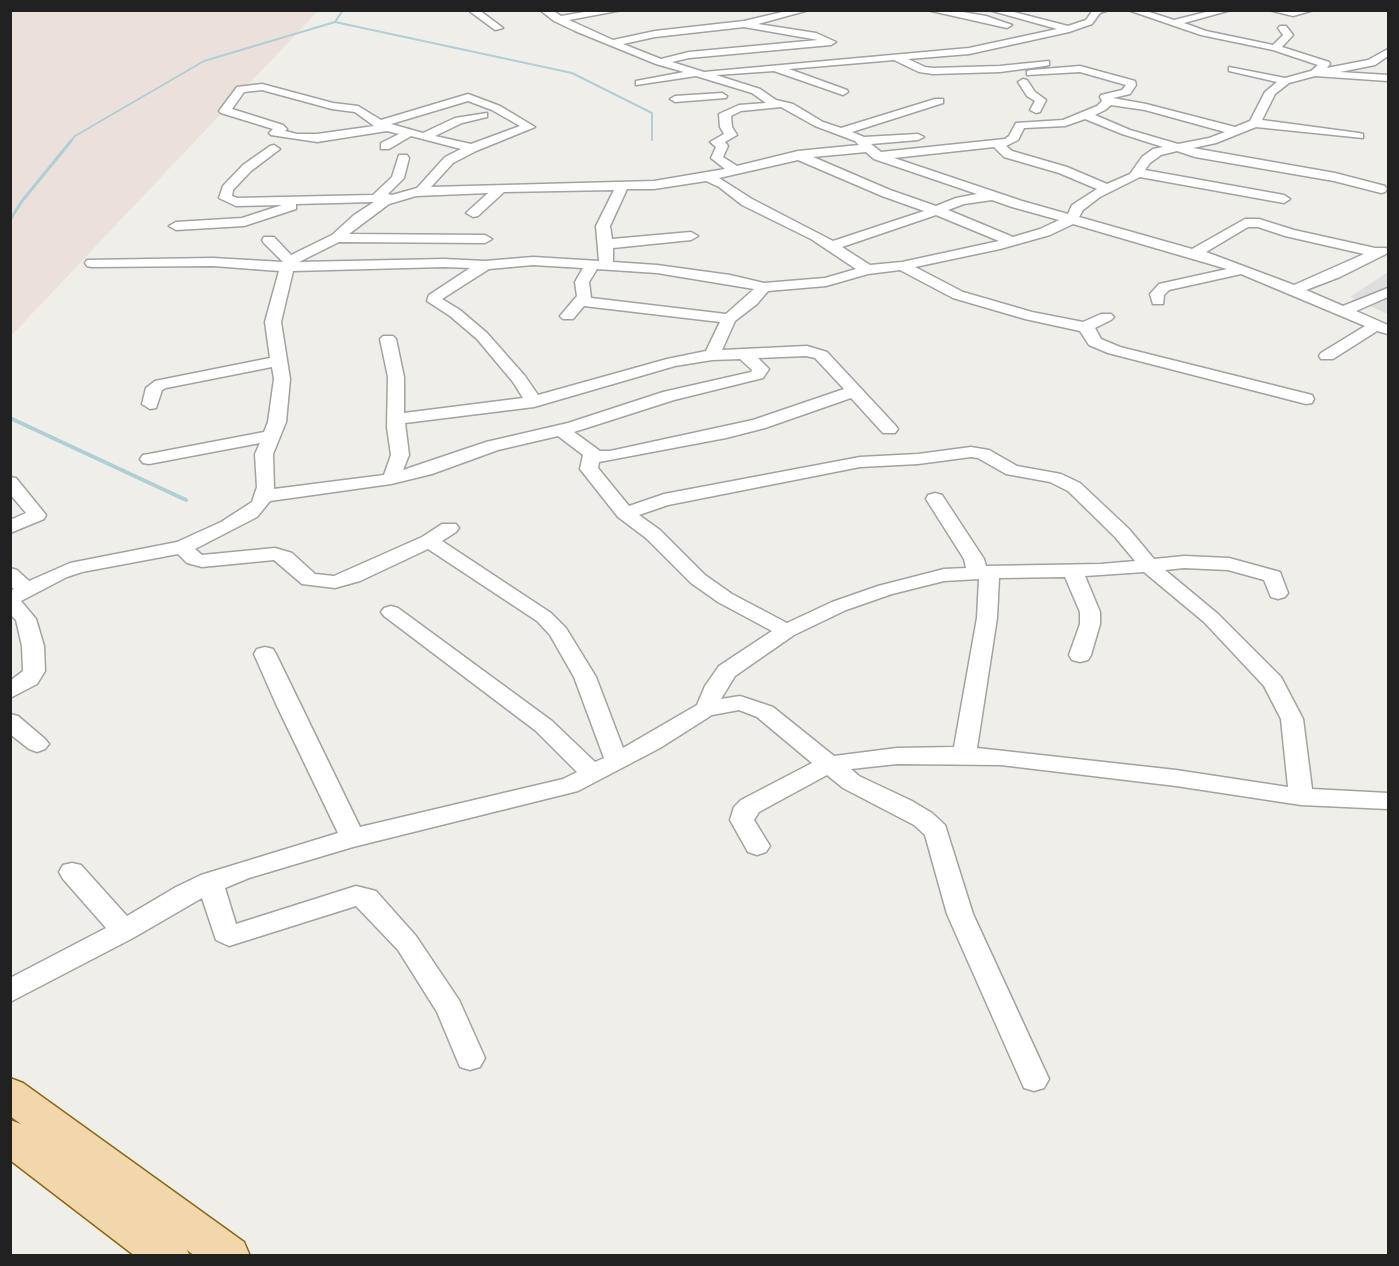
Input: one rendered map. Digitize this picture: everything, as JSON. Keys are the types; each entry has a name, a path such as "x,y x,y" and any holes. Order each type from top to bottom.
{"main road":[{"path":"10,1094 229,1256"},
{"path":"10,1137 170,1256"}],"street":[{"path":"472,10 498,28"},
{"path":"544,10 557,19 612,43 660,62 750,89 779,105"},
{"path":"557,19 618,10"},
{"path":"612,43 644,36 744,24 804,10"},
{"path":"931,10 986,19 1038,35 1058,44"},
{"path":"993,10 1070,28"},
{"path":"640,83 697,74 772,67 850,53 894,56 969,51 1070,28 1089,22 1097,11 1105,10"},
{"path":"1132,10 1204,33 1275,48 1326,64 1315,73"},
{"path":"1174,23 1227,10"},
{"path":"1273,10 1293,13 1310,10"},
{"path":"744,24 816,36 850,53"},
{"path":"1275,48 1288,35 1283,28"},
{"path":"660,62 689,55 831,42"},
{"path":"1255,123 1270,92 1285,81 1371,63 1389,52"},
{"path":"894,56 923,70 933,71 1000,69 1055,62"},
{"path":"772,67 843,92"},
{"path":"274,149 241,174 227,189 225,198 236,202 385,198 420,192 579,185 622,187 654,185 707,177 798,155 869,149 998,144 1012,141 1018,126 1037,110 1041,100 1031,94 1027,78 1080,69 1131,83 1126,92 1105,97 1108,101"},
{"path":"1233,69 1285,81"},
{"path":"1315,73 1389,78"},
{"path":"420,192 449,160 472,148 529,127 496,108 468,97 384,126 317,138 276,133 281,129 279,127 225,111 241,88 262,87 332,106 358,109 384,126 472,148"},
{"path":"696,88 722,96"},
{"path":"675,99 762,96"},
{"path":"841,132 939,101"},
{"path":"1018,126 1060,124 1089,113 1108,101 1146,107 1236,131"},
{"path":"734,170 717,158 722,146 716,142 731,135 726,127 725,114 739,108 789,106 869,149 991,196 1195,253 1294,290 1382,327"},
{"path":"1037,110 1089,113 1172,147 1322,175 1380,189"},
{"path":"425,136 459,120 483,115"},
{"path":"1139,174 1146,160 1157,152 1172,147 1212,141 1255,123 1359,136"},
{"path":"385,146 410,132"},
{"path":"869,149 927,136"},
{"path":"998,144 1008,154 1063,170 1107,189"},
{"path":"798,155 886,193 938,210 1011,242"},
{"path":"16,597 77,567 182,547 250,513 264,496 266,487 264,454 276,422 282,379 273,322 289,264 337,238 385,198 398,178 403,158"},
{"path":"92,263 485,265 532,261 657,269 730,279 764,287 812,285 867,270 902,266 1011,242 1045,232 1072,219 1077,208 1107,189 1139,174 1292,193"},
{"path":"1195,253 1292,193 1306,181 1322,175"},
{"path":"707,177 723,184 747,202 832,246 867,270"},
{"path":"568,316 584,297 582,282 599,267 607,244 603,225 622,187"},
{"path":"473,213 500,189"},
{"path":"832,246 967,200 991,196"},
{"path":"176,226 243,222 279,212 306,200"},
{"path":"1245,223 1258,223 1290,233 1383,250"},
{"path":"607,244 691,236"},
{"path":"337,238 485,239"},
{"path":"269,240 289,264"},
{"path":"1294,290 1335,274 1383,250"},
{"path":"485,265 434,298 434,301 454,313 482,336 514,372 534,402"},
{"path":"902,266 947,290 972,300 1030,316 1085,327 1091,332 1094,342 1114,350 1306,399"},
{"path":"1158,301 1157,294 1164,287 1242,270"},
{"path":"712,354 729,319 752,301 764,287"},
{"path":"1344,311 1389,292"},
{"path":"581,301 729,319"},
{"path":"1085,327 1106,317"},
{"path":"1327,356 1382,327"},
{"path":"388,339 396,377 396,419 400,455 391,479"},
{"path":"264,496 391,479 426,470 510,441 561,430 669,396 757,375 761,369 742,352"},
{"path":"396,419 534,402 673,362 712,354 818,352 889,429"},
{"path":"150,404 154,388 161,384 279,361"},
{"path":"592,457 610,456 739,429 855,391"},
{"path":"561,430 590,450 592,457 589,469 626,513 652,534 698,579 725,598 787,631"},
{"path":"149,459 271,436"},
{"path":"626,513 664,500 860,462 918,459 971,452 983,454 1012,470 1055,478 1074,487 1122,533 1150,567 1211,618 1273,682 1292,719 1301,797"},
{"path":"10,482 37,515 10,527"},
{"path":"935,499 983,572 987,618 964,755"},
{"path":"182,547 194,559 202,561 275,554 285,557 309,580 335,582 353,578 429,541 449,528"},
{"path":"429,541 544,617 559,632 585,677 617,762"},
{"path":"706,709 716,686 727,671 787,631 839,606 885,590 944,575 1150,567 1184,562 1229,564 1273,576 1278,593"},
{"path":"1073,571 1090,612 1090,624 1080,655"},
{"path":"10,574 33,646 34,671 29,679 10,691"},
{"path":"391,612 544,726 592,774"},
{"path":"265,654 353,838"},
{"path":"10,991 124,931 185,894 210,882 353,838 570,785 652,743 706,709 740,703 765,712 851,782 923,819 936,831 960,914 1034,1079"},
{"path":"10,721 37,744"},
{"path":"757,846 742,820 743,813 750,806 829,764 897,756 964,755 1053,762 1301,797 1389,801"},
{"path":"72,872 124,931"},
{"path":"210,882 225,933 229,936 356,896 367,898 407,943 443,999 470,1058"}],"shaded area":[{"path":"11,11 318,11 11,336"},
{"path":"1388,272 1388,314 1350,297"}],"waterway":[{"path":"335,22 343,10"},
{"path":"70,142 75,136 204,61 335,22"},
{"path":"335,22 572,73 652,113 652,140"},
{"path":"10,220 22,201 71,141"},
{"path":"10,418 186,500"}]}
